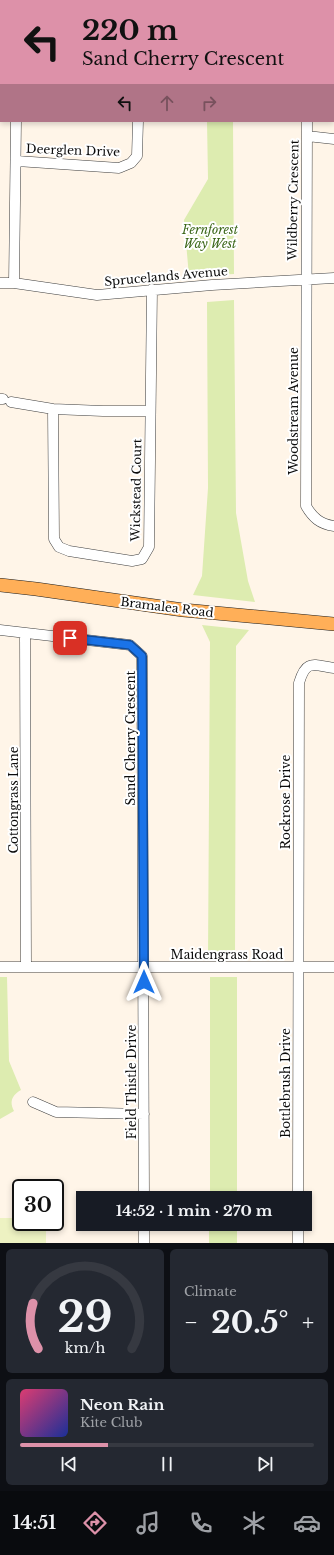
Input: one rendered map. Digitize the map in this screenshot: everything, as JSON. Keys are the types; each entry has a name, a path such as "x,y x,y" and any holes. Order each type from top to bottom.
{"main road":[{"name":"Bramalea Road","path":"0,585 184,610 334,624"}],"street":[{"path":"14,283 17,161 16,122"},
{"name":"Deerglen Drive","path":"17,161 119,168 130,163 137,156 138,122"},
{"name":"Wildberry Crescent","path":"306,279 307,122"},
{"path":"307,136 334,139"},
{"name":"Sprucelands Avenue","path":"0,283 14,283 97,294 152,289 334,278"},
{"name":"Woodstream Avenue","path":"306,279 306,506 312,516 325,524 334,526"},
{"name":"Wickstead Court","path":"53,409 54,539 59,547 69,552 132,561 142,559 149,546 152,289"},
{"path":"5,400 53,409 150,411"},
{"name":"Sand Cherry Crescent","path":"0,630 130,645 142,656 144,967"},
{"name":"Cottongrass Lane","path":"25,633 26,967"},
{"name":"Rockrose Drive","path":"299,967 299,682 303,670 307,667 314,665 334,668"},
{"name":"Maidengrass Road","path":"0,967 334,967"},
{"name":"Field Thistle Drive","path":"144,967 144,1191"},
{"name":"Bottlebrush Drive","path":"298,1191 299,967"},
{"path":"33,1102 56,1112 144,1114"},
{"path":"144,1231 144,1243"},
{"path":"298,1231 298,1243"}],"green space":[{"name":"Fernforest Way West","path":"207,122 233,122 234,274 189,276 184,220 208,179"},
{"path":"234,300 236,513 248,581 255,602 193,595 202,576 208,488 207,302"},
{"path":"202,625 249,630 236,646 235,957 208,957 210,642"},
{"path":"0,977 7,977 9,1061 21,1090 15,1094 12,1099 12,1108 14,1111 0,1119"},
{"path":"210,977 237,977 237,1191 210,1191"},
{"path":"0,1218 12,1218 12,1231 46,1231 46,1243 0,1243"},
{"path":"209,1231 237,1231 237,1243 209,1243"}],"route":[{"path":"70,638 130,645 142,656 144,982"}]}
